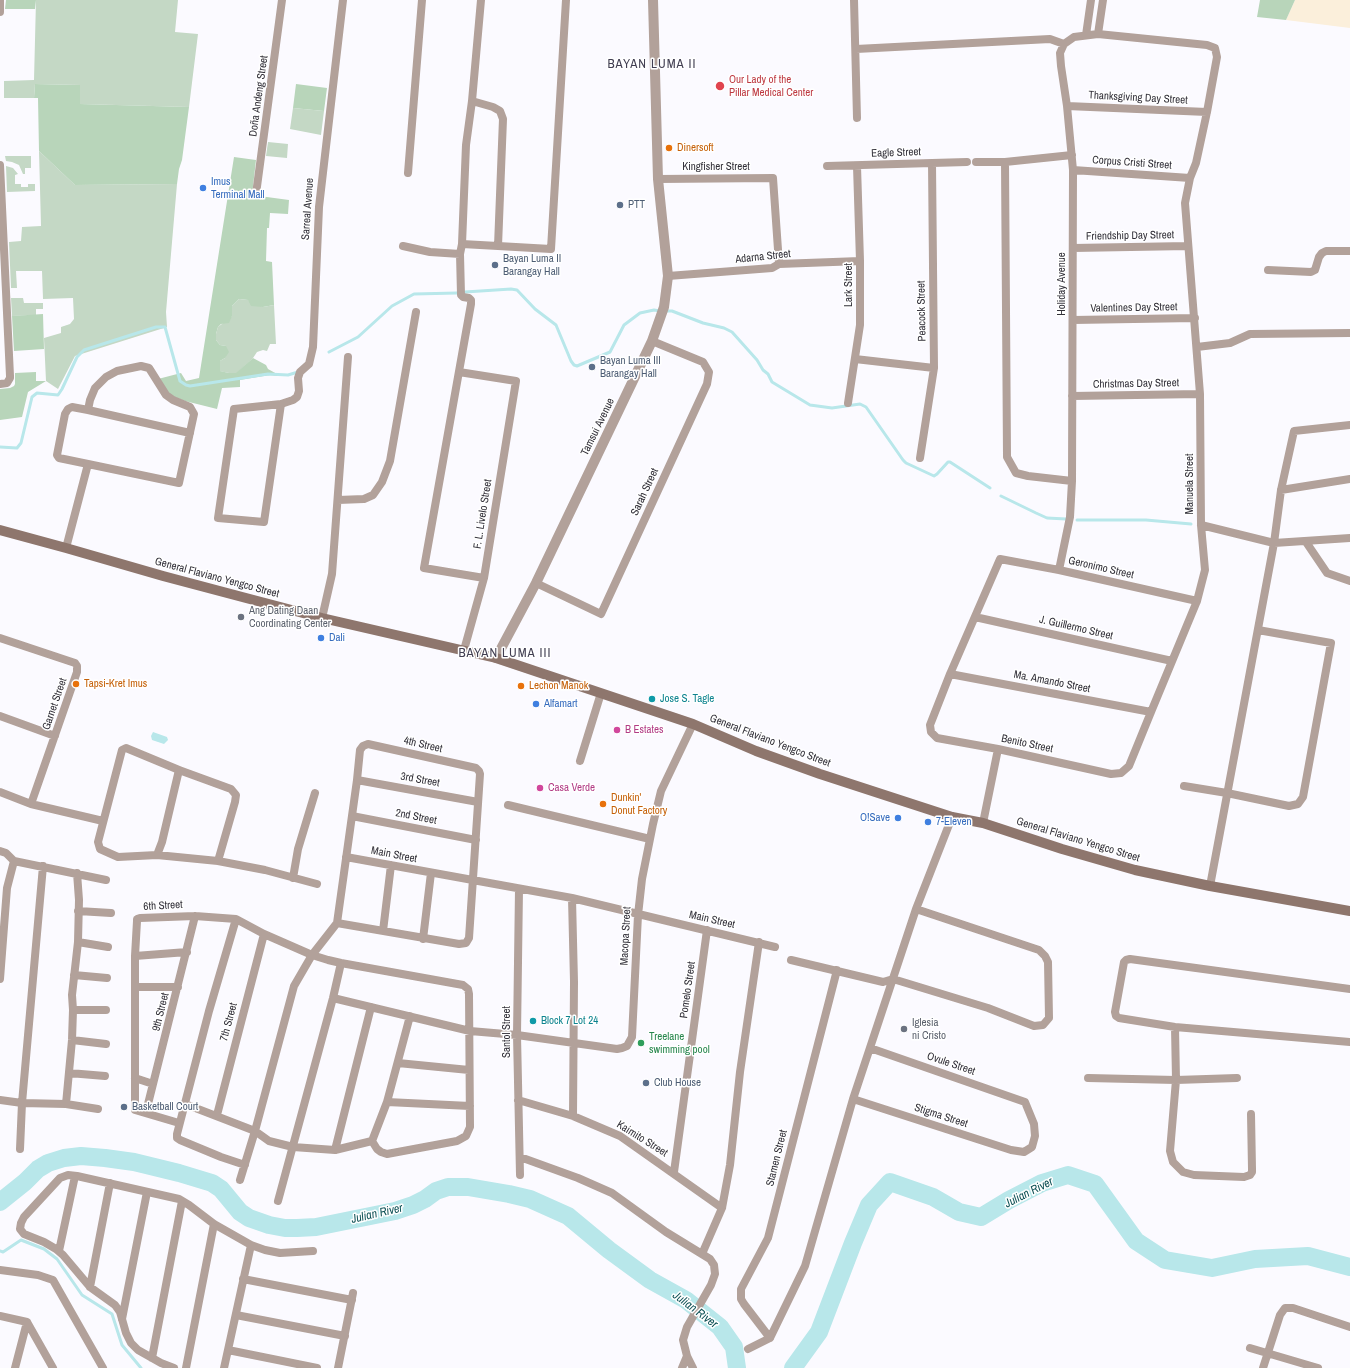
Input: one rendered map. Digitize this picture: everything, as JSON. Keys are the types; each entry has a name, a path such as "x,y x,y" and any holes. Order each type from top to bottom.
{"main road":[{"name":"General Flaviano Yengco Street","path":"0,530 163,576 322,618 496,658 693,724 756,751 820,774 952,817 983,823 1069,851 1135,870 1210,886 1350,911"}],"street":[{"path":"0,0 0,12"},
{"name":"Doña Andeng Street","path":"256,194 282,0"},
{"name":"Sarreal Avenue","path":"281,404 297,397 299,392 298,378 300,372 309,364 313,347 318,207 343,0"},
{"path":"408,173 422,0"},
{"path":"481,0 472,101 466,145 462,244 460,254 461,295 469,298 471,300 471,304 424,568 484,578"},
{"path":"462,244 551,249 566,0"},
{"name":"Tamsui Avenue","path":"496,658 536,583 652,341 664,307 668,276 658,179 653,0"},
{"path":"854,0 857,118"},
{"path":"1086,35 1092,0"},
{"path":"856,49 1050,39 1064,44 1074,37 1098,34 1103,0"},
{"name":"Manuela Street","path":"1098,34 1207,45 1215,48 1217,57 1196,163 1190,178 1185,203 1200,394 1201,525 1205,570 1197,601 1128,766 1121,773"},
{"name":"Holiday Avenue","path":"1059,570 1070,517 1072,481 1073,170 1060,54 1064,44"},
{"path":"472,101 493,107 500,111 503,118 498,246"},
{"name":"Thanksgiving Day Street","path":"1067,106 1207,112"},
{"path":"976,162 1005,162 1072,155"},
{"name":"Eagle Street","path":"826,166 967,162"},
{"path":"1005,162 1007,457 1016,473 1028,476 1072,481"},
{"name":"Peacock Street","path":"920,458 934,368 932,163"},
{"path":"0,165 10,376 9,381 0,384"},
{"name":"Lark Street","path":"848,403 860,324 857,166"},
{"name":"Corpus Cristi Street","path":"1073,170 1190,178"},
{"name":"Kingfisher Street","path":"658,179 773,178 779,264"},
{"path":"402,246 430,252 460,254"},
{"name":"Friendship Day Street","path":"1073,248 1188,246"},
{"path":"1268,270 1311,272 1315,270 1319,257 1322,253 1326,251 1350,251"},
{"name":"Adarna Street","path":"668,276 772,268 779,264 860,261"},
{"path":"338,500 364,499 373,495 382,482 390,461 416,312"},
{"name":"Valentines Day Street","path":"1073,320 1195,318"},
{"path":"1197,347 1230,343 1250,334 1350,333"},
{"name":"Sarah Street","path":"536,583 601,614 707,384 709,372 703,362 652,341"},
{"path":"322,618 332,574 348,357"},
{"path":"855,359 934,368"},
{"path":"88,410 95,388 106,377 123,369 141,366 149,368 166,394 173,400 190,407 194,414 190,433 179,483 60,458 56,454 65,414 68,409 72,408 88,410 190,433"},
{"name":"F. L. Livelo Street","path":"459,372 516,381 484,578 464,650"},
{"name":"Christmas Day Street","path":"1072,396 1200,394"},
{"path":"281,404 264,522 218,518 234,409 281,404"},
{"path":"1210,886 1274,543 1281,490 1294,431 1350,425"},
{"path":"66,548 88,464"},
{"path":"1281,490 1350,479"},
{"path":"1201,525 1274,543 1350,538"},
{"path":"1306,542 1327,573 1350,581"},
{"name":"Geronimo Street","path":"975,617 1000,559 1059,570 1197,601"},
{"path":"950,674 975,617"},
{"name":"J. Guillermo Street","path":"975,617 1172,661"},
{"path":"1184,786 1289,806 1298,804 1303,797 1331,643 1258,630"},
{"name":"Garnet Street","path":"0,638 75,663 77,666 77,672 31,804"},
{"name":"Ma. Amando Street","path":"950,674 1151,712"},
{"name":"Benito Street","path":"950,674 930,725 931,732 937,738 998,749 1111,774 1121,773"},
{"path":"580,761 601,694"},
{"path":"0,716 55,736"},
{"name":"Macopa Street","path":"333,998 470,1031 517,1035 617,1049 622,1048 630,1042 632,1037 638,915 642,878 661,792 693,724"},
{"name":"4th Street","path":"346,857 360,750 363,746 368,744 476,768 479,771 469,938 466,943 459,944 423,939"},
{"path":"218,861 236,795 231,789 124,748 122,750 103,820 98,842 100,849 118,857 157,855 218,861 265,870 317,884"},
{"path":"983,823 998,749"},
{"path":"157,855 162,842 179,770"},
{"name":"3rd Street","path":"357,780 478,802"},
{"path":"0,792 31,804 103,820"},
{"path":"293,878 298,849 315,794"},
{"path":"508,805 650,839"},
{"name":"2nd Street","path":"352,816 476,840"},
{"path":"748,1349 770,1338 805,1266 853,1099 916,909 952,817"},
{"path":"0,851 6,853 14,860 106,880"},
{"path":"240,1180 294,986 312,955 337,923 346,857"},
{"name":"Main Street","path":"346,857 572,898 638,915 775,946"},
{"path":"0,979 4,887 14,860"},
{"path":"383,931 390,865"},
{"path":"20,1149 22,1103 42,866"},
{"path":"66,1104 72,1040 72,995 78,942 79,900 77,873"},
{"path":"337,923 423,939 430,873"},
{"name":"Santol Street","path":"519,889 517,1035 520,1175"},
{"path":"572,898 574,1043 573,1116"},
{"path":"791,960 883,982 893,979 988,1008 1034,1026 1043,1025 1049,1018 1048,962 1039,950 916,909"},
{"path":"78,911 111,913"},
{"name":"6th Street","path":"146,1112 135,1110 135,956 138,919 195,916 236,919 264,934 312,955 341,963 463,985 468,989 470,994 470,1127 466,1136 457,1141 387,1154 377,1149 372,1141"},
{"name":"9th Street","path":"146,1112 195,916"},
{"path":"236,919 209,1011 179,1123 177,1138 245,1165"},
{"name":"Pomelo Street","path":"674,1172 707,930"},
{"name":"7th Street","path":"216,1115 264,934"},
{"path":"78,942 108,947"},
{"path":"702,1254 722,1208 730,1166 740,1072 759,942"},
{"path":"135,956 187,952"},
{"path":"1350,989 1138,960 1126,960 1124,962 1115,1012 1116,1016 1119,1018 1175,1028 1350,1042"},
{"path":"278,1200 333,998 341,963"},
{"name":"Stamen Street","path":"770,1338 741,1299 741,1289 768,1238 837,970"},
{"path":"74,976 107,978"},
{"path":"135,987 178,987"},
{"path":"335,1150 371,1007"},
{"path":"73,1010 106,1010"},
{"path":"185,1104 255,1130 269,1141 293,1147 335,1150 372,1141 387,1102 410,1016"},
{"path":"1175,1028 1176,1080 1170,1151 1173,1162 1183,1172 1194,1175 1244,1177 1250,1175 1252,1172 1251,1114"},
{"path":"72,1040 106,1044"},
{"name":"Ovule Street","path":"870,1048 1025,1102 1034,1124 1035,1136 1032,1147 1024,1152"},
{"path":"398,1063 469,1070"},
{"path":"69,1073 105,1076"},
{"path":"135,1078 153,1084"},
{"path":"1088,1078 1176,1080 1237,1078"},
{"name":"Stigma Street","path":"853,1099 1011,1150 1024,1152"},
{"path":"0,1100 22,1103 66,1104 98,1109"},
{"name":"Kaimito Street","path":"518,1100 573,1116 620,1136 674,1172 722,1208"},
{"path":"387,1102 470,1106"},
{"path":"146,1112 179,1123"},
{"path":"520,1157 578,1178 612,1193 666,1232 710,1258 714,1265 715,1274 711,1285 687,1327 683,1340 687,1356 693,1368"},
{"path":"174,1368 138,1350 131,1343 126,1333 120,1312 115,1305 90,1287 59,1251 44,1242 24,1234 20,1229 24,1217 60,1178 68,1175 75,1176 182,1201 214,1224 251,1245 265,1250 280,1252 313,1251"},
{"path":"59,1251 75,1176"},
{"path":"90,1287 110,1183"},
{"path":"122,1319 147,1192"},
{"path":"152,1358 182,1201"},
{"path":"186,1368 214,1224"},
{"path":"224,1368 251,1245"},
{"path":"0,1270 38,1275 53,1280 103,1368"},
{"path":"243,1279 352,1296 338,1368"},
{"path":"1264,1368 1280,1315 1285,1308 1293,1308 1350,1327"},
{"path":"236,1315 344,1336"},
{"path":"0,1316 27,1322 53,1368"},
{"path":"16,1368 27,1322"},
{"path":"1250,1348 1302,1366 1318,1368"},
{"path":"228,1350 317,1368"},
{"path":"682,1368 687,1356"}],"shaded area":[{"path":"1295,0 1350,0 1350,28 1286,20"}],"green space":[{"path":"6,0 36,0 35,9 5,9"},
{"path":"36,0 178,0 175,32 198,34 189,107 80,104 80,85 35,84 34,98 4,98 4,81 34,80"},
{"path":"1260,0 1295,0 1286,20 1257,17"},
{"path":"35,84 80,85 80,104 189,107 182,160 177,184 75,185 39,151 38,98 34,98"},
{"path":"296,84 327,88 324,111 293,108"},
{"path":"293,108 324,111 321,135 290,129"},
{"path":"268,142 288,144 287,158 266,156"},
{"path":"39,151 75,185 177,184 166,312 167,327 75,356 58,389 46,381 44,338 61,333 61,327 70,324 74,319 73,298 43,299 42,271 16,271 17,288 11,288 9,242 21,241 22,227 41,226"},
{"path":"5,156 31,156 31,168 25,168 25,174 23,174 19,165 6,161"},
{"path":"234,157 256,160 252,195 289,200 288,214 270,213 269,228 267,228 266,261 272,262 274,305 263,307 251,306 248,300 239,299 232,306 232,316 229,323 221,324 218,327 216,334 216,340 220,345 226,346 229,352 225,358 220,361 220,371 236,373 253,358 266,365 268,369 278,376 270,375 240,380 240,387 222,388 217,409 185,401 167,394 158,379 181,373 186,381 199,378"},
{"path":"6,166 13,168 18,174 15,175 15,184 21,184 21,187 28,187 28,184 35,184 35,191 7,192"},
{"path":"11,298 23,298 24,303 43,303 43,309 36,309 36,315 12,316"},
{"path":"239,299 248,300 263,307 274,305 276,344 270,344 267,351 263,350 257,352 253,358 237,373 219,371 220,361 225,358 226,346 220,345 216,340 216,334 218,327 232,316 232,306"},
{"path":"43,314 44,349 14,351 12,316"},
{"path":"36,372 36,381 46,381 28,392 22,417 0,420 0,389 14,386 15,373"}],"water":[{"path":"153,732 167,737 168,740 164,744 152,740 151,736"}],"waterway":[{"path":"465,292 511,289 517,290 535,309 556,325 571,361 577,366 610,352 624,325 640,313 654,310 660,311"},
{"path":"329,352 358,337 392,306 414,294 457,293"},
{"path":"665,311 672,311 732,332 757,360 763,370 768,374 772,382 810,405 832,408 860,404 866,407 906,463 934,476 948,462 950,462 990,488"},
{"path":"0,447 17,448 21,443 32,397 37,393 58,395 77,357 84,350 156,327 165,327 180,381 186,385 190,386 268,374 288,375 298,372"},
{"path":"1001,496 1047,518 1066,519"},
{"path":"1077,520 1146,520 1191,524"},
{"name":"Julian River","path":"0,1202 25,1182 38,1169 48,1163 64,1158 81,1156 134,1162 212,1183 221,1189 240,1212 249,1218 269,1225 285,1228 316,1227 395,1211 413,1205 436,1191 448,1187 468,1187 509,1194 530,1199 568,1216 609,1250 650,1280 686,1300 720,1327 734,1347 737,1368"},
{"name":"Julian River","path":"793,1368 819,1332 869,1205 890,1182 933,1197 959,1212 981,1217 1009,1200 1042,1183 1068,1175 1095,1184 1136,1241 1165,1260 1212,1268 1255,1259 1308,1256 1350,1267"},
{"path":"0,1251 3,1252 21,1240 44,1249 57,1259 82,1295 112,1314 122,1345 141,1368"}],"place":[{"name":"Our Lady of the Pillar Medical Center","path":"720,86"},
{"name":"Dinersoft","path":"669,148"},
{"name":"Imus Terminal Mall","path":"203,188"},
{"name":"PTT","path":"620,205"},
{"name":"Bayan Luma II Barangay Hall","path":"495,265"},
{"name":"Bayan Luma III Barangay Hall","path":"592,367"},
{"name":"Ang Dating Daan Coordinating Center","path":"241,617"},
{"name":"Dali","path":"321,638"},
{"name":"Tapsi-Kret Imus","path":"76,684"},
{"name":"Lechon Manok","path":"521,686"},
{"name":"Jose S. Tagle","path":"652,699"},
{"name":"Alfamart","path":"536,704"},
{"name":"B Estates","path":"617,730"},
{"name":"Casa Verde","path":"540,788"},
{"name":"Dunkin' Donut Factory","path":"603,804"},
{"name":"O!Save","path":"898,818"},
{"name":"7-Eleven","path":"928,822"},
{"name":"Block 7 Lot 24","path":"533,1021"},
{"name":"Iglesia ni Cristo","path":"904,1029"},
{"name":"Treelane swimming pool","path":"641,1043"},
{"name":"Club House","path":"646,1083"},
{"name":"Basketball Court","path":"124,1107"}],"district":[{"name":"BAYAN LUMA II","path":"652,65"},
{"name":"BAYAN LUMA III","path":"505,654"}]}
